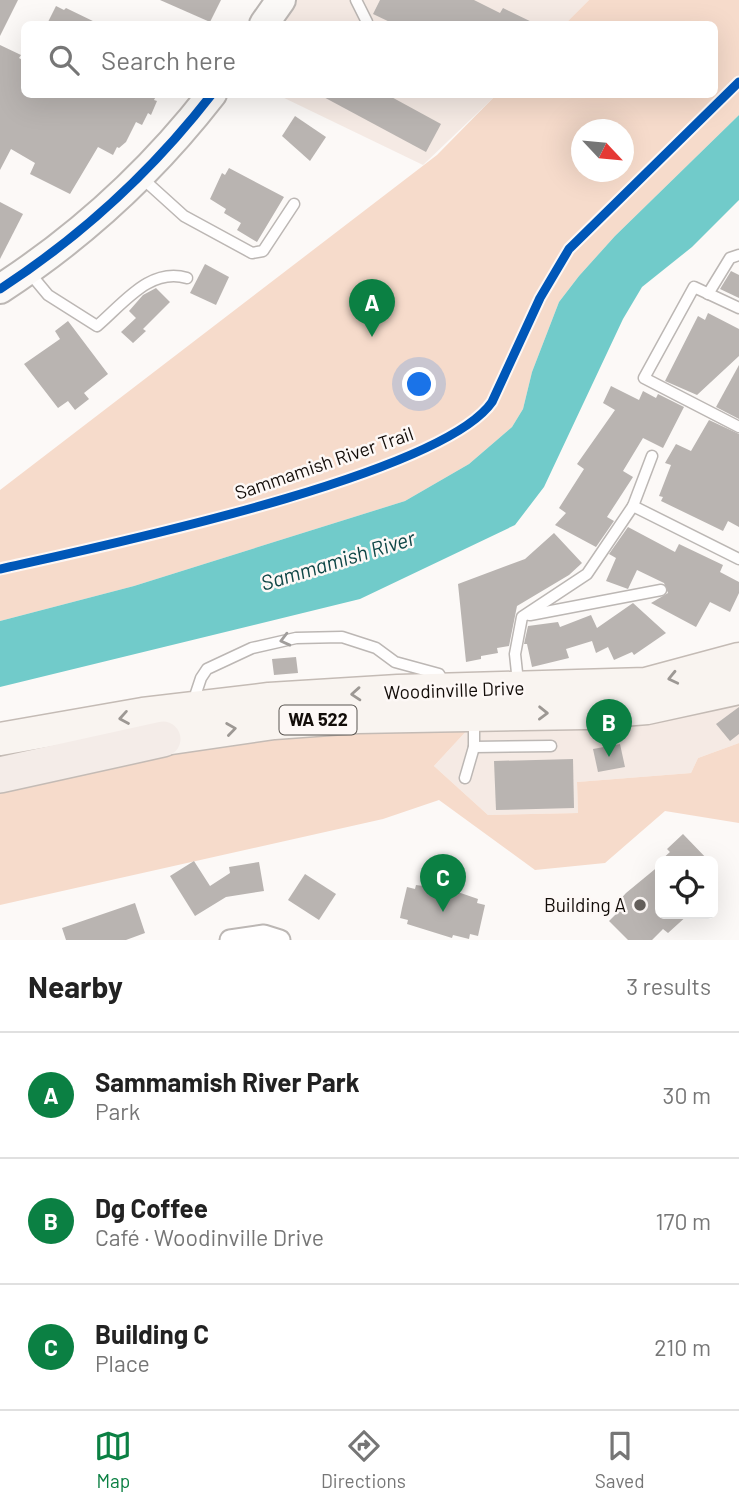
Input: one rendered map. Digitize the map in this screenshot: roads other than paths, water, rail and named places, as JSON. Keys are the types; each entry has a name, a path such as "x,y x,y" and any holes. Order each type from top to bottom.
{"highway":[{"path":"0,775 163,739"}],"main road":[{"path":"266,21 281,0"},
{"path":"0,289 28,271 95,217 139,175 208,98"},
{"name":"Woodinville Drive","path":"0,739 192,708 269,699 646,684 739,659"},
{"name":"Woodinville Drive","path":"0,762 274,723 474,714 585,713 647,708 739,688"}],"street":[{"path":"230,940 264,935 279,940"}],"lane":[{"path":"356,0 366,21"},
{"path":"139,175 184,216 252,253 262,251 295,204"},
{"path":"708,294 730,258 739,254"},
{"path":"28,271 48,295 97,326 152,278 173,274 187,278"},
{"path":"739,308 694,287 644,378 739,426"},
{"path":"519,688 515,654 523,617 587,574 633,506 652,456"},
{"path":"633,506 739,559"},
{"path":"523,617 661,590"},
{"path":"192,708 201,678 207,669 252,648 296,638 342,637 376,648 395,662 439,674 449,690"},
{"path":"465,778 474,747 474,714"},
{"path":"474,747 551,746"}],"water":[{"name":"Sammamish River","path":"739,115 739,200 692,247 642,287 623,319 544,487 515,525 360,599 0,687 0,621 134,586 405,501 469,464 512,427 523,409 532,372 559,302 579,276 615,236"}],"place":[{"name":"Sammamish River Park","path":"372,337"},
{"name":"Dg Coffee","path":"609,757"},
{"name":"Building A","path":"640,905"},
{"name":"Building C","path":"443,912"}]}
